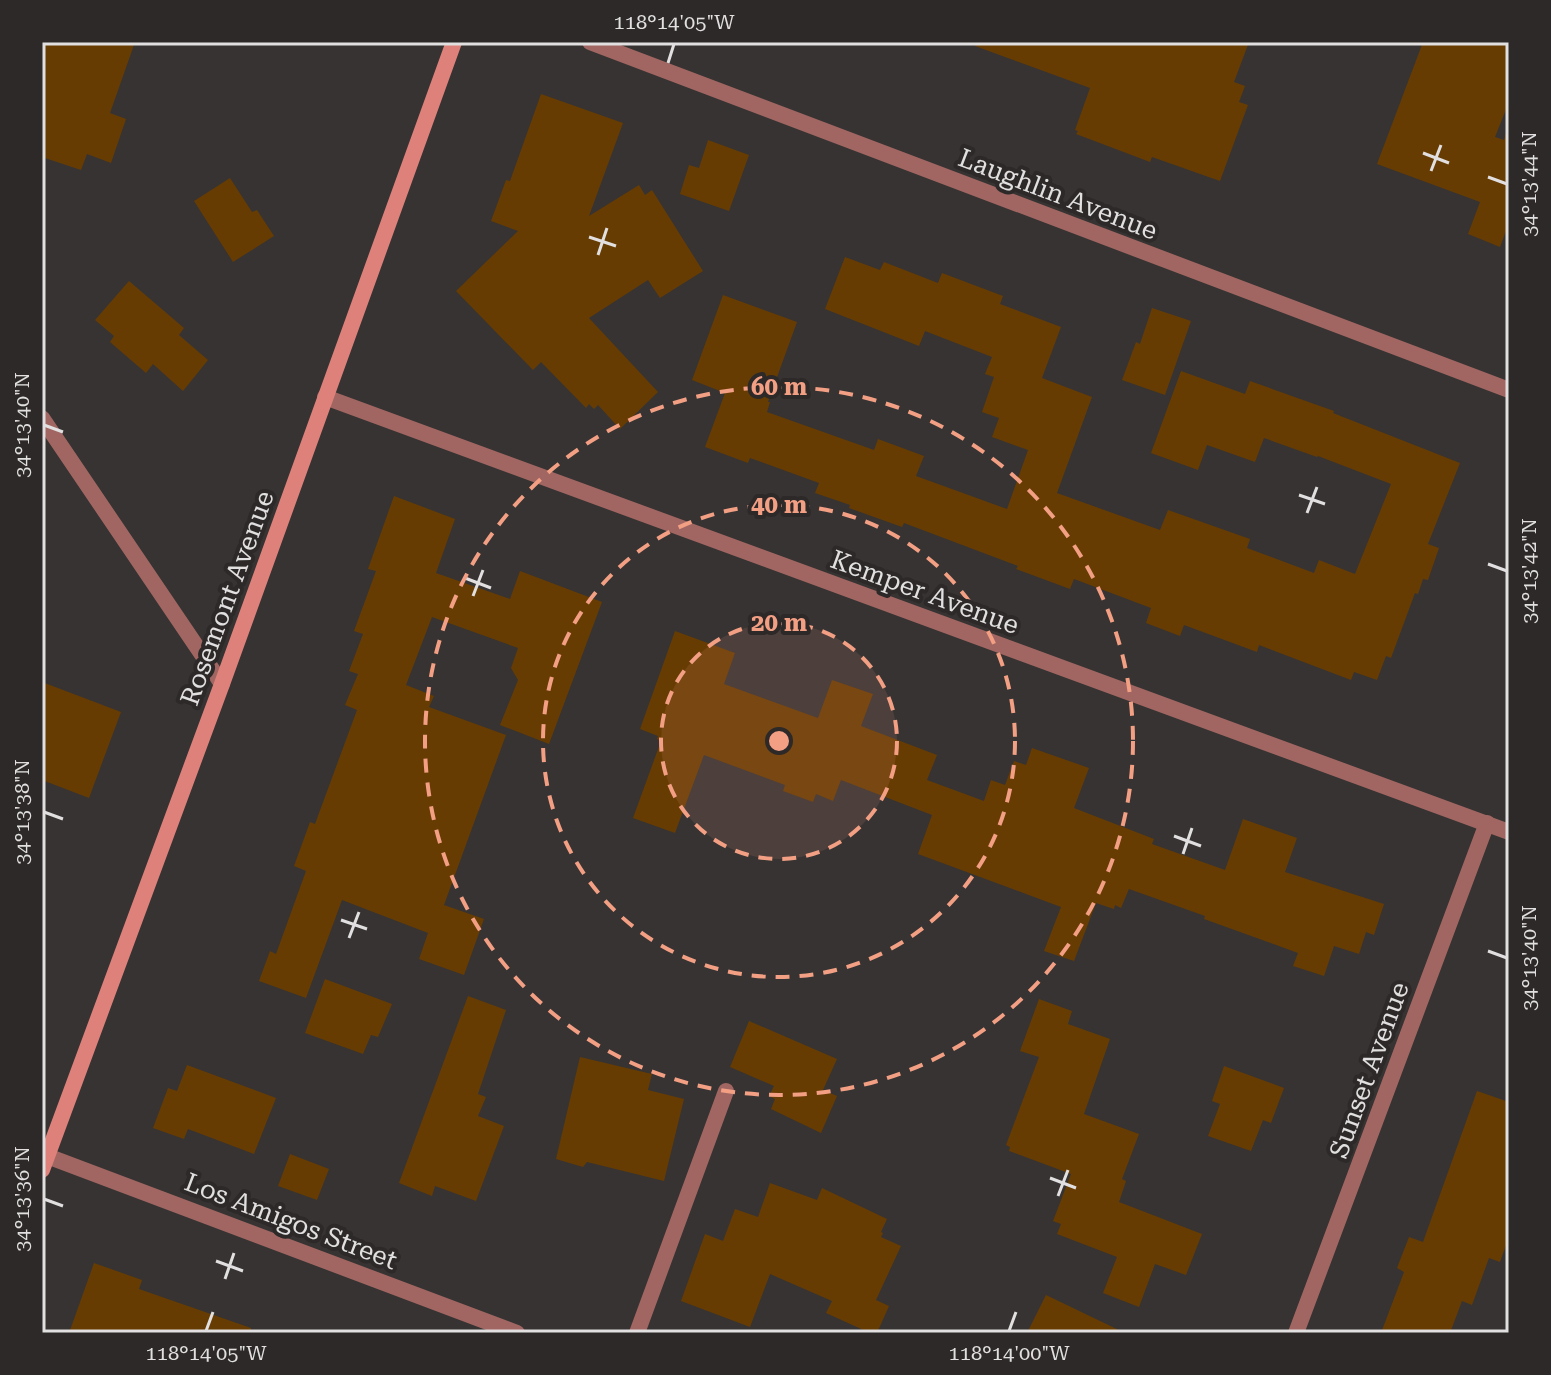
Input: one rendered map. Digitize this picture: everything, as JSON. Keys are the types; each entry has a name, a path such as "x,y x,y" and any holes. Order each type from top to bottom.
{"street":[{"name":"Rosemont Avenue","path":"45,1163 454,42"},
{"name":"Laughlin Avenue","path":"590,42 1509,390"},
{"name":"Kemper Avenue","path":"325,397 1509,832"},
{"path":"42,418 222,684"},
{"name":"Sunset Avenue","path":"1296,1333 1487,823"},
{"path":"637,1333 726,1091"},
{"name":"Los Amigos Street","path":"45,1163 517,1333"}],"building":[{"path":"42,42 135,42 110,113 126,119 111,163 87,154 81,170 42,157"},
{"path":"976,42 1249,42 1234,82 1245,86 1239,102 1248,105 1220,181 1152,157 1150,162 1076,134 1090,88 975,46"},
{"path":"1423,42 1509,42 1509,102 1495,137 1504,140 1506,133 1509,133 1509,223 1500,247 1468,234 1480,202 1377,164"},
{"path":"541,94 623,123 589,216 639,185 645,195 652,190 703,271 660,298 648,280 589,318 658,392 620,429 598,405 594,409 589,404 586,408 541,362 533,370 456,291 518,231 491,221 506,180 510,181"},
{"path":"708,140 749,155 729,211 680,194 689,165 699,168"},
{"path":"230,178 252,212 257,210 274,236 233,262 194,201"},
{"path":"845,257 880,270 884,262 938,283 942,273 1003,296 1000,304 1061,327 1042,378 1092,397 1057,493 1160,530 1168,510 1250,539 1247,548 1314,573 1319,560 1355,574 1391,484 1264,438 1255,462 1207,445 1198,470 1151,453 1181,371 1245,394 1250,381 1334,411 1460,463 1428,544 1439,548 1428,580 1423,579 1418,594 1415,593 1391,658 1386,656 1377,680 1354,672 1351,680 1259,645 1257,652 1184,625 1180,636 1146,623 1151,608 1074,579 1070,589 904,523 902,527 849,508 850,505 815,493 819,483 750,458 748,463 705,447 725,393 692,380 723,295 797,322 767,412 874,450 878,439 924,456 916,476 1007,509 1028,450 992,437 999,418 982,412 994,377 985,374 992,357 925,331 919,346 825,309"},
{"path":"129,281 184,328 179,335 208,360 183,391 153,364 146,373 110,342 114,336 95,320"},
{"path":"1152,308 1191,321 1165,395 1122,380 1136,342 1140,344"},
{"path":"394,496 455,519 436,573 510,599 520,571 602,602 549,744 500,725 518,680 511,668 518,648 432,617 406,685 434,696 429,707 506,735 444,905 484,919 464,975 419,959 428,933 342,900 306,998 259,981 270,951 276,954 306,871 294,866 310,822 315,824 357,710 345,705 358,674 349,671 363,634 354,631 376,571 368,569"},
{"path":"675,631 735,653 724,684 818,718 832,680 873,694 861,726 937,755 927,780 984,801 991,780 1005,785 1014,761 1026,765 1032,748 1089,768 1074,808 1154,839 1152,844 1225,870 1243,819 1297,838 1285,872 1384,904 1374,935 1366,932 1359,954 1334,946 1324,976 1293,966 1298,953 1129,889 1121,908 1096,903 1074,961 1044,951 1061,907 918,854 932,815 841,780 833,801 816,794 813,802 783,791 785,785 704,755 675,833 633,818 661,741 657,739 658,736 640,729"},
{"path":"42,682 121,712 89,798 42,780"},
{"path":"325,979 392,1004 378,1037 371,1035 363,1054 305,1033"},
{"path":"468,996 506,1010 478,1094 486,1097 478,1116 504,1126 476,1201 435,1186 432,1196 399,1183"},
{"path":"1039,999 1072,1011 1068,1024 1110,1039 1084,1114 1139,1134 1122,1179 1126,1181 1119,1202 1202,1234 1186,1275 1155,1264 1139,1307 1103,1293 1117,1257 1057,1234 1061,1224 1053,1221 1071,1174 1009,1151 1010,1147 1006,1145 1039,1057 1020,1051"},
{"path":"749,1021 837,1059 823,1090 837,1096 821,1133 771,1109 775,1099 769,1096 774,1086 730,1067"},
{"path":"580,1057 652,1074 648,1090 684,1099 664,1181 587,1162 583,1167 556,1159"},
{"path":"187,1065 276,1098 254,1154 188,1129 184,1139 153,1128 168,1088 177,1091"},
{"path":"1224,1066 1284,1088 1271,1123 1263,1120 1251,1151 1208,1136 1220,1104 1212,1101"},
{"path":"1477,1091 1509,1102 1509,1237 1500,1262 1489,1258 1472,1305 1462,1301 1450,1333 1381,1333 1404,1272 1397,1268 1409,1237 1423,1242"},
{"path":"290,1154 329,1169 317,1200 278,1186"},
{"path":"770,1183 817,1200 822,1188 887,1219 881,1237 901,1246 876,1300 889,1306 877,1333 870,1333 826,1313 832,1301 770,1274 750,1327 681,1301 705,1234 723,1241 735,1209 758,1217"},
{"path":"94,1263 142,1280 139,1289 251,1328 251,1333 69,1333"},
{"path":"1046,1295 1125,1333 1027,1333"}]}
